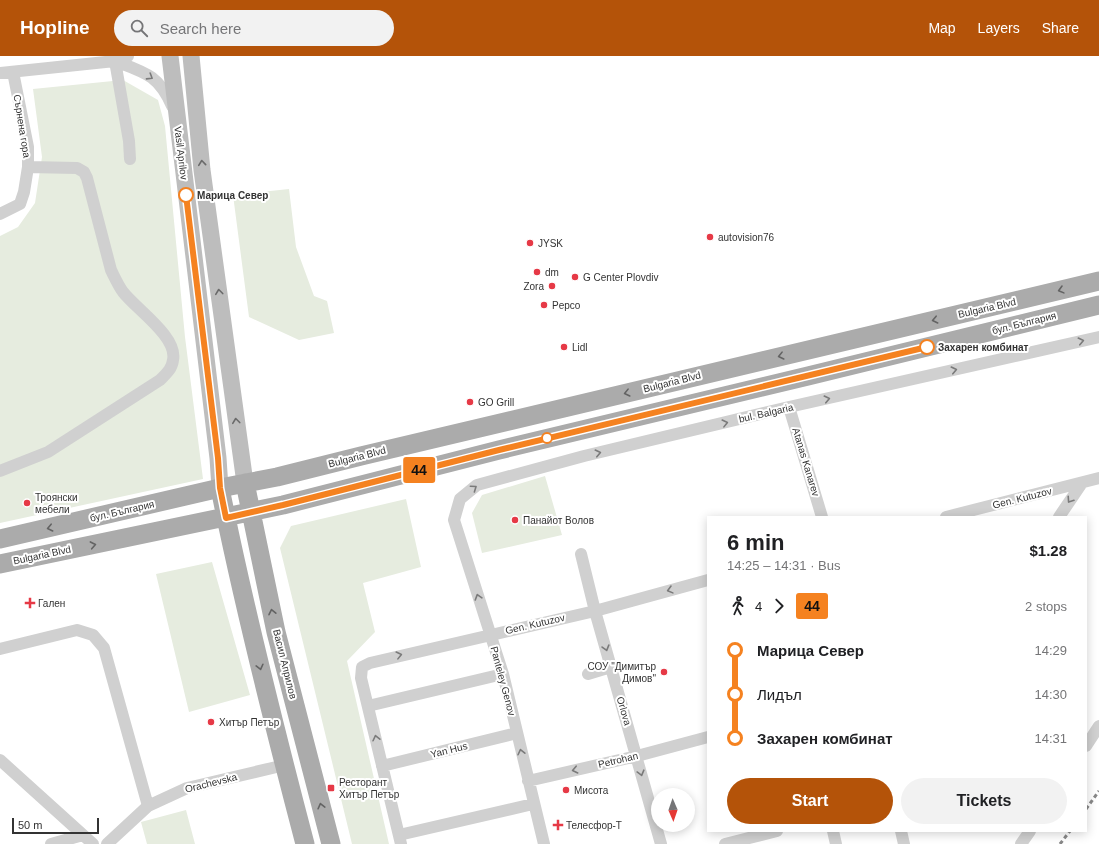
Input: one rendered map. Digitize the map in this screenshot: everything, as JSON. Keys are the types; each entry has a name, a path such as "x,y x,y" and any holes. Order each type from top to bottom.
{"main road":[{"name":"Vasil Aprilov","path":"170,56 217,450 220,488"},
{"name":"Vasil Aprilov","path":"191,56 202,170 244,483"},
{"name":"Bulgaria Blvd","path":"244,483 277,477 1099,281"},
{"name":"бул. България","path":"226,518 1099,305"},
{"path":"802,351 808,376"},
{"name":"бул. България","path":"0,539 244,483"},
{"name":"Васил Априлов","path":"244,483 276,632 331,844"},
{"path":"220,488 251,630 305,844"},
{"name":"Bulgaria Blvd","path":"0,564 226,518"}],"street":[{"path":"0,73 114,61 128,56"},
{"path":"114,61 139,70 155,79 162,86 176,114"},
{"path":"114,61 130,159"},
{"name":"Сърнена гора","path":"0,214 20,204 24,192 28,167 28,147 13,72"},
{"path":"0,471 48,452 160,380 169,370 174,359 172,348 166,337 124,293 111,270 87,178 84,172 77,168 28,167"},
{"name":"bul. Balgaria","path":"454,520 460,499 477,485 584,456 789,407 1099,337"},
{"name":"Atanas Kanarev","path":"789,407 822,516"},
{"name":"Gen. Kutuzov","path":"950,516 1099,478"},
{"path":"1060,516 1082,483"},
{"name":"Panteley Genov","path":"454,520 489,634 503,674 533,804 544,844"},
{"name":"Orlova","path":"581,554 595,611 637,756 660,844"},
{"name":"Gen. Kutuzov","path":"368,706 361,678 362,667 370,663 489,634 595,611 707,580"},
{"path":"0,649 77,630 93,634 104,648 148,806"},
{"path":"588,674 611,668"},
{"path":"503,674 368,706 400,840 533,804"},
{"path":"1087,744 1099,726"},
{"name":"Yan Hus","path":"382,766 516,733"},
{"name":"Petrohan","path":"528,781 707,738"},
{"path":"0,760 93,844"},
{"name":"Orachevska","path":"107,844 148,806 187,788 285,765"},
{"path":"725,844 760,840 775,832"},
{"path":"833,832 836,844"},
{"path":"901,832 904,844"},
{"path":"1021,844 1029,832"},
{"path":"51,844 83,835"}],"shaded area":[{"path":"123,80 158,100 165,126 185,337 203,479 0,523 0,236 18,227 35,203 42,157 33,89"},
{"path":"289,189 296,247 314,296 327,301 334,333 299,340 249,317 233,195"},
{"path":"545,476 562,535 482,553 472,513 482,495"},
{"path":"406,499 421,567 363,583 375,632 347,661 389,844 352,844 280,548 291,526"},
{"path":"212,562 250,695 189,712 156,574"},
{"path":"186,810 195,844 147,844 141,822"}],"railway":[{"path":"1087,808 1099,791"},
{"path":"1060,844 1069,832"}],"bus line":[{"name":"44","path":"186,195 218,458 220,488 226,518 588,428 927,347"}],"place":[{"name":"Марица Север","path":"186,195"},
{"name":"autovision76","path":"710,237"},
{"name":"JYSK","path":"530,243"},
{"name":"dm","path":"537,272"},
{"name":"G Center Plovdiv","path":"575,277"},
{"name":"Zora","path":"552,286"},
{"name":"Pepco","path":"544,305"},
{"name":"Lidl","path":"564,347"},
{"name":"Захарен комбинат","path":"927,347"},
{"name":"GO Grill","path":"470,402"},
{"name":"Троянски мебели","path":"27,503"},
{"name":"Панайот Волов","path":"515,520"},
{"name":"Гален","path":"30,603"},
{"name":"СОУ \"Димитър Димов\"","path":"664,672"},
{"name":"Хитър Петър","path":"211,722"},
{"name":"Ресторант Хитър Петър","path":"331,788"},
{"name":"Мисота","path":"566,790"},
{"name":"Телесфор-Т","path":"558,825"}]}
